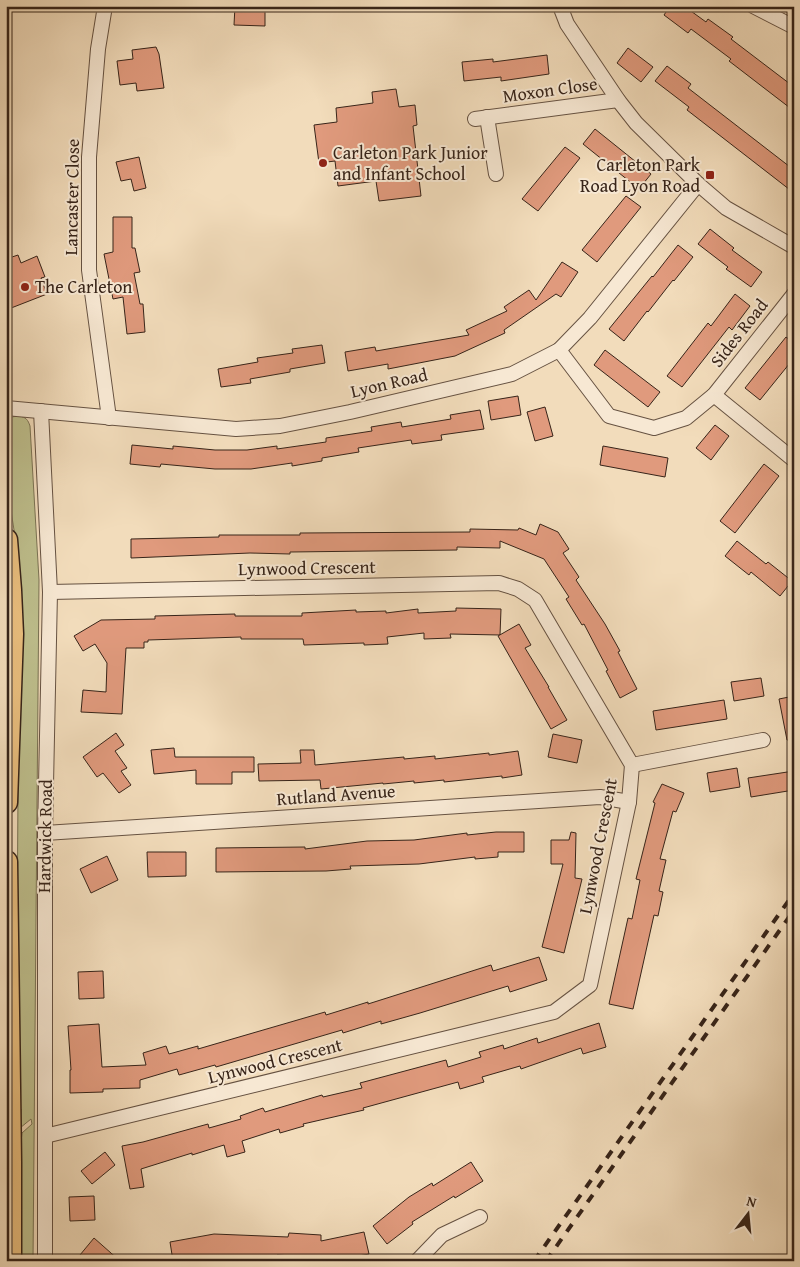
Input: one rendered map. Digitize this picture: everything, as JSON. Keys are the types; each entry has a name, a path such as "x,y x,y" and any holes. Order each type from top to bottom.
{"main road":[{"path":"6,540 12,634 6,802"},
{"path":"6,862 10,1261"}],"street":[{"name":"Lancaster Close","path":"105,6 98,49 89,156 89,270 109,418"},
{"path":"560,6 567,24 618,100 636,123 698,184 726,208 794,247"},
{"path":"753,6 794,27"},
{"name":"Moxon Close","path":"496,174 481,118 618,100"},
{"name":"Lyon Road","path":"6,408 236,429 280,426 350,412 512,374 558,350 590,318 698,184"},
{"name":"Sides Road","path":"558,350 609,416 654,428 686,418 714,395 794,294"},
{"name":"Sides Road","path":"714,395 794,460"},
{"name":"Hardwick Road","path":"40,411 50,592 45,833 45,1261"},
{"name":"Lynwood Crescent","path":"44,1136 554,1012 590,985 629,802 632,765 535,600 518,589 499,583 50,592"},
{"path":"632,765 763,740"},
{"name":"Rutland Avenue","path":"45,833 600,797 629,802"},
{"path":"417,1261 442,1235 480,1217"}],"green space":[{"path":"19,416 26,419 30,426 39,580 33,1261 16,1261 16,1142 21,1142 22,1133 32,1124 31,1119 20,1128 21,1109 16,1109 19,635 17,549 6,479 6,420"}],"building":[{"path":"235,6 265,7 265,26 234,25"},
{"path":"670,6 684,6 706,22 708,19 794,87 794,111 691,29 688,33 664,15"},
{"path":"156,47 159,54 164,88 137,91 136,83 120,85 117,61 133,59 132,50"},
{"path":"628,48 653,67 641,82 617,63"},
{"path":"547,55 549,74 501,81 501,77 464,81 462,62 493,59 493,62"},
{"path":"667,66 691,84 688,88 794,170 794,193 687,110 689,107 655,81"},
{"path":"396,89 399,107 415,105 417,125 413,126 421,196 379,201 376,181 338,186 335,161 319,163 314,125 337,122 336,108 373,103 372,92"},
{"path":"595,129 651,174 639,189 583,144"},
{"path":"565,147 580,158 538,211 522,199"},
{"path":"139,157 146,188 134,191 131,179 121,181 116,162"},
{"path":"626,196 641,207 597,262 582,250"},
{"path":"113,217 132,217 132,248 135,248 140,272 134,273 140,304 143,304 145,332 127,334 123,297 113,299 104,254 113,252"},
{"path":"710,229 734,248 732,250 762,272 751,287 726,269 728,267 698,244"},
{"path":"678,245 693,257 624,341 609,329"},
{"name":"The Carleton","path":"18,255 21,263 37,256 45,277 41,278 47,294 6,310 6,259"},
{"path":"562,262 578,272 561,297 556,294 504,330 505,333 455,356 388,369 388,364 348,371 345,352 375,347 376,351 469,335 466,330 507,311 504,307 529,290 536,300"},
{"path":"735,294 750,306 732,330 729,327 682,387 667,376 708,323 711,326"},
{"path":"786,337 794,343 794,358 760,400 745,388"},
{"path":"322,345 325,363 250,379 251,383 221,387 218,369 258,362 257,358 293,353 292,349"},
{"path":"605,350 660,392 648,407 594,365"},
{"path":"518,396 521,415 491,420 488,401"},
{"path":"545,407 553,436 535,441 527,412"},
{"path":"480,410 484,429 441,435 442,440 412,444 411,440 358,448 359,452 322,458 322,461 292,466 292,463 251,469 215,469 161,464 160,467 130,464 132,445 173,449 173,446 215,450 247,450 277,446 277,449 326,442 326,438 372,431 371,427 401,422 402,427 451,419 450,415"},
{"path":"715,425 729,436 711,460 696,448"},
{"path":"603,446 668,458 665,477 600,465"},
{"path":"764,464 779,476 735,533 720,521"},
{"path":"540,524 558,532 569,549 563,553 579,577 576,580 620,651 618,652 637,689 620,698 584,624 582,625 566,599 569,597 544,559 500,541 500,548 457,547 457,550 290,552 290,554 250,553 131,558 131,539 219,537 219,535 300,535 300,533 470,532 470,529 518,530 519,528 536,535"},
{"path":"737,541 766,564 768,562 792,581 780,596 751,572 749,575 725,556"},
{"path":"456,608 501,609 500,635 450,634 451,638 424,639 424,633 387,637 388,644 364,645 364,643 304,645 303,639 241,639 241,637 148,640 148,642 144,642 144,648 126,648 122,714 81,712 83,690 106,692 107,663 95,644 83,651 74,636 101,620 155,619 155,616 235,614 235,616 302,616 302,613 356,610 356,612 386,611 386,613 418,609 418,613 456,611"},
{"path":"519,624 531,645 525,648 567,720 551,729 498,636"},
{"path":"761,678 764,696 734,701 731,682"},
{"path":"794,696 794,740 787,740 779,699"},
{"path":"724,700 727,719 656,730 653,711"},
{"path":"116,733 124,745 115,751 127,768 121,771 131,785 119,793 103,773 97,777 83,757"},
{"path":"553,734 582,740 577,763 548,757"},
{"path":"174,748 175,757 254,757 254,772 232,772 232,784 196,784 196,770 154,774 151,750"},
{"path":"300,750 314,750 315,765 404,757 404,759 435,756 435,759 518,751 522,775 444,782 444,780 414,783 414,781 383,783 321,789 320,780 259,781 258,764 301,763"},
{"path":"737,768 740,787 710,792 707,773"},
{"path":"794,771 794,790 751,797 748,778"},
{"path":"662,784 684,793 676,812 673,811 660,859 666,860 659,891 663,892 658,916 654,915 633,1009 609,1004 628,918 632,919 640,880 636,879 655,803 653,802"},
{"path":"524,832 524,852 498,852 498,857 475,859 475,857 419,864 350,866 351,869 326,871 216,872 216,848 305,847 305,849 367,841 414,840 467,833 467,835"},
{"path":"571,832 576,833 575,878 582,879 564,953 542,947 563,864 551,864 551,840 569,840"},
{"path":"147,852 186,852 186,876 148,877"},
{"path":"107,856 118,880 91,893 80,869"},
{"path":"539,957 547,980 510,992 508,986 381,1024 381,1021 343,1033 342,1030 216,1067 215,1065 179,1075 177,1069 140,1080 140,1088 103,1089 103,1092 70,1093 71,1070 68,1026 99,1024 102,1067 146,1065 143,1053 166,1046 169,1054 198,1046 198,1049 325,1012 326,1015 368,1002 368,1004 491,965 493,971"},
{"path":"103,971 104,998 79,999 78,972"},
{"path":"599,1023 606,1047 583,1054 581,1048 521,1069 520,1066 482,1077 484,1082 460,1089 458,1082 363,1108 364,1110 303,1124 304,1126 280,1133 279,1129 242,1141 245,1152 227,1157 224,1145 192,1155 192,1153 141,1169 144,1187 130,1189 122,1146 208,1124 209,1128 241,1119 240,1116 263,1108 265,1112 322,1095 323,1097 362,1088 360,1083 446,1060 448,1067 481,1057 479,1052 503,1045 504,1049 537,1038 538,1043"},
{"path":"105,1152 115,1165 92,1184 81,1171"},
{"path":"471,1162 483,1181 455,1198 454,1196 412,1222 413,1224 387,1244 373,1226 409,1197 432,1183 433,1186"},
{"path":"94,1196 95,1220 70,1221 69,1197"},
{"path":"364,1232 369,1254 337,1260 277,1255 277,1259 236,1257 236,1259 173,1261 170,1242 214,1234 288,1237 289,1233 321,1235 321,1241"},
{"path":"94,1238 120,1261 75,1261"}],"railway":[{"path":"534,1261 794,893"},
{"path":"546,1261 794,910"}],"place":[{"name":"Carleton Park Junior and Infant School","path":"323,163"},
{"name":"Carleton Park Road Lyon Road","path":"710,175"},
{"name":"The Carleton","path":"25,287"}]}
